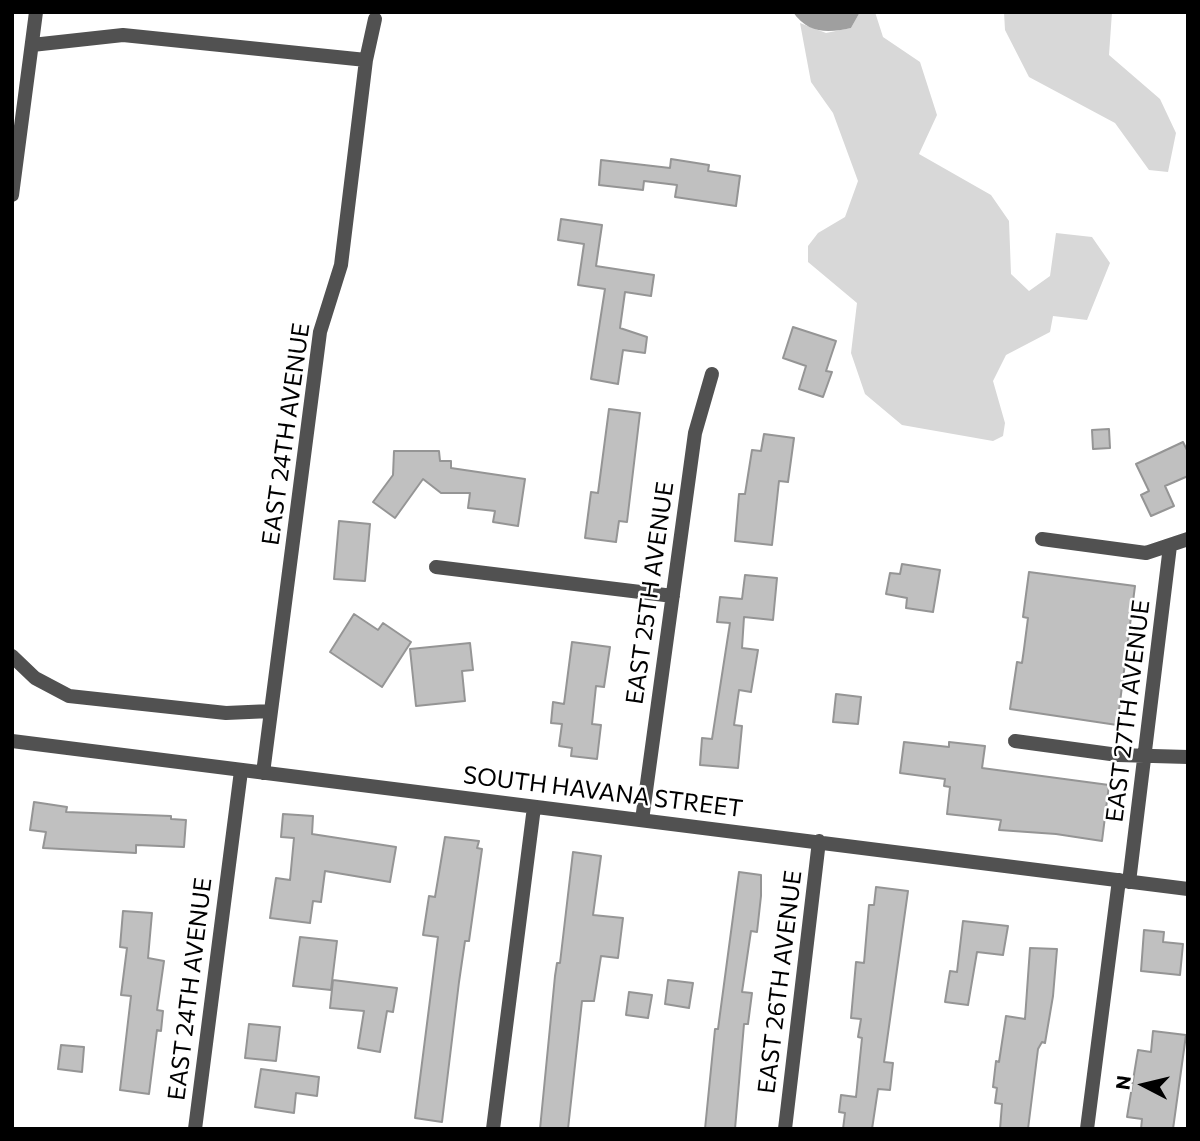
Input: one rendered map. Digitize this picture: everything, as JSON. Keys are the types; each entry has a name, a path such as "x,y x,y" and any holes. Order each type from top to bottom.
{"street":[{"path":"12,195 36,12"},
{"name":"EAST 24TH AVENUE","path":"263,774 320,332 341,265 366,60 375,19"},
{"path":"32,45 123,35 366,60"},
{"name":"EAST 25TH AVENUE","path":"642,820 695,433 712,374"},
{"path":"1042,539 1146,553 1188,539"},
{"name":"EAST 27TH AVENUE","path":"1087,1129 1146,755 1170,546"},
{"path":"436,567 673,596"},
{"path":"12,656 35,678 69,696 226,713 271,711"},
{"name":"SOUTH HAVANA STREET","path":"12,741 819,841 1188,890"},
{"path":"1015,741 1118,755 1188,757"},
{"name":"EAST 24TH AVENUE","path":"195,1129 241,771"},
{"path":"493,1129 534,807"},
{"name":"EAST 26TH AVENUE","path":"785,1129 819,841"}],"shaded area":[{"path":"793,12 860,12 851,28 826,31 805,24"},
{"path":"860,12 875,12 883,37 920,62 937,115 919,154 991,195 1009,221 1011,274 1029,291 1050,276 1056,233 1092,237 1110,263 1087,320 1053,316 1050,332 1006,355 993,381 1005,423 1003,436 993,441 902,425 865,394 851,353 857,303 808,262 808,246 818,233 845,217 858,181 833,113 811,82 800,23 826,33 851,28"},
{"path":"1004,12 1112,12 1109,55 1160,99 1176,133 1168,172 1149,170 1115,123 1029,77 1005,30"}],"building":[{"path":"671,159 709,165 708,171 740,176 736,206 675,197 677,185 644,181 643,190 599,185 601,160 670,168"},
{"path":"561,219 602,225 596,266 654,275 651,296 625,292 620,328 647,337 645,353 623,350 618,384 591,379 605,289 578,285 584,244 558,240"},
{"path":"793,327 836,341 826,371 832,372 823,397 799,389 806,366 783,358"},
{"path":"609,409 640,413 627,522 619,521 616,542 585,538 591,492 598,493"},
{"path":"1109,429 1110,448 1093,449 1092,430"},
{"path":"764,434 794,438 788,482 779,481 772,545 735,541 739,494 745,494 752,450 761,451"},
{"path":"1183,442 1188,452 1188,476 1165,486 1174,506 1151,516 1141,495 1149,491 1136,464"},
{"path":"394,451 439,451 440,461 451,461 451,468 525,479 518,526 493,522 495,511 468,508 470,493 441,493 423,479 395,518 373,502 393,475"},
{"path":"339,521 370,524 365,581 334,579"},
{"path":"902,564 940,570 933,612 906,608 907,598 886,594 890,573 900,574"},
{"path":"1029,572 1135,586 1117,725 1010,709 1017,662 1022,663 1024,649 1028,618 1023,617"},
{"path":"745,575 777,578 773,620 744,617 742,648 758,650 751,692 739,690 734,725 742,726 738,768 700,765 702,738 712,739 730,623 717,622 720,597 742,599"},
{"path":"354,614 378,630 383,623 411,642 382,687 330,652"},
{"path":"572,642 610,647 604,687 596,686 592,724 601,725 597,759 571,756 572,748 559,746 562,724 551,723 553,702 564,704"},
{"path":"470,643 473,670 462,671 465,701 416,706 410,649"},
{"path":"836,694 861,697 858,724 833,722"},
{"path":"904,742 949,747 949,742 985,746 982,768 1109,785 1102,841 999,830 1001,820 947,814 950,787 944,786 945,779 900,773"},
{"path":"34,802 67,807 66,812 171,816 171,819 186,820 184,847 136,845 136,853 43,848 46,832 30,830"},
{"path":"283,814 313,816 312,834 396,847 390,882 325,871 321,902 313,901 310,923 270,918 276,878 290,880 294,838 281,837"},
{"path":"445,837 479,841 477,848 482,849 469,941 465,941 442,1122 415,1118 438,937 423,935 429,896 435,897"},
{"path":"573,852 601,856 593,915 623,918 618,958 601,956 594,1001 582,1001 568,1129 540,1129 555,976 557,963 560,963"},
{"path":"739,872 761,875 761,896 757,932 751,931 742,992 752,993 748,1024 744,1024 735,1129 705,1129 715,1029 718,1029"},
{"path":"876,887 908,891 884,1062 893,1063 890,1090 878,1089 872,1129 843,1129 845,1113 839,1112 841,1095 856,1097 862,1038 858,1037 861,1019 851,1018 856,962 864,963 869,905 874,905"},
{"path":"123,911 152,913 148,958 164,961 157,1010 163,1011 161,1031 157,1030 149,1094 120,1090 131,996 121,995 127,948 120,947"},
{"path":"963,921 1008,926 1003,955 977,952 968,1005 945,1002 950,971 957,972"},
{"path":"1144,930 1164,932 1163,942 1183,944 1180,975 1141,971"},
{"path":"300,937 337,941 331,990 293,986"},
{"path":"1030,948 1057,949 1053,996 1045,1043 1042,1042 1038,1049 1028,1129 1000,1129 1002,1104 995,1103 997,1088 993,1087 996,1061 999,1062 1006,1016 1025,1019"},
{"path":"333,980 397,988 393,1012 387,1011 380,1052 358,1048 364,1011 330,1008"},
{"path":"668,980 693,983 689,1008 665,1004"},
{"path":"629,992 652,995 648,1018 626,1015"},
{"path":"249,1024 280,1027 276,1061 245,1058"},
{"path":"1153,1031 1186,1035 1173,1129 1141,1129 1142,1119 1127,1117 1138,1050 1151,1052"},
{"path":"61,1045 84,1047 82,1072 58,1069"},
{"path":"261,1069 319,1077 317,1096 296,1093 294,1113 255,1107"}]}
